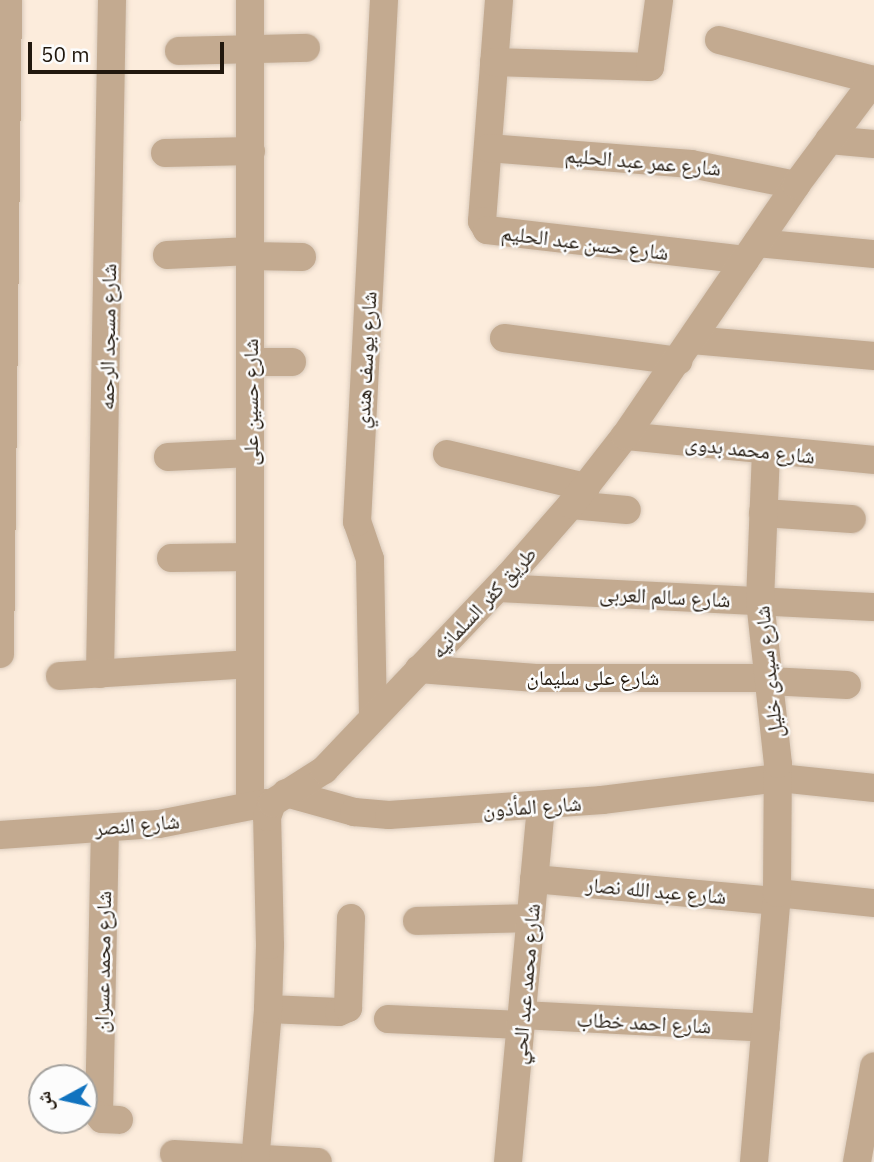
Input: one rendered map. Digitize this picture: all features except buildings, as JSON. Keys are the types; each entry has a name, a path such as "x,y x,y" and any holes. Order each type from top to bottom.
{"street":[{"path":"0,654 8,0"},
{"name":"شارع مسجد الرحمه","path":"100,674 112,0"},
{"name":"شارع حسين على","path":"250,0 250,664 270,800"},
{"name":"شارع يوسف هندي","path":"373,717 370,559 357,523 384,0"},
{"name":"شارع حسن عبد الحليم","path":"499,0 482,221 492,232 751,252 874,254"},
{"path":"494,62 650,67 659,0"},
{"path":"719,40 874,80"},
{"path":"179,51 306,48"},
{"name":"طريق كفر السلمانيه","path":"270,800 324,770 498,588 579,496 625,436 796,185 874,80"},
{"path":"829,139 874,144"},
{"name":"شارع عمر عبد الحليم","path":"488,149 691,163 796,185"},
{"path":"165,153 251,151"},
{"path":"167,255 250,254 302,257"},
{"path":"504,338 685,350 874,356"},
{"path":"250,362 292,362"},
{"name":"شارع محمد بدوى","path":"625,436 874,460"},
{"name":"شارع سيدى خليل","path":"754,1162 777,897 779,778 761,601 766,451"},
{"path":"168,457 250,453"},
{"path":"447,454 628,510"},
{"path":"762,513 852,519"},
{"path":"171,558 250,556"},
{"name":"شارع سالم العربى","path":"498,588 874,607"},
{"path":"60,676 250,664"},
{"name":"شارع على سليمان","path":"419,669 536,678 768,680 847,685"},
{"name":"شارع المأذون","path":"270,800 389,815 541,806 779,778 874,788"},
{"path":"255,1160 271,945 267,817 270,800"},
{"name":"شارع النصر","path":"0,835 190,819 270,800"},
{"name":"شارع محمد عبد الحي","path":"508,1162 541,806"},
{"name":"شارع محمد عسران","path":"105,828 99,1115 102,1119 119,1120"},
{"name":"شارع عبد الله نصار","path":"534,879 777,897"},
{"path":"777,897 874,903"},
{"path":"268,1009 339,1012 348,1008 351,918"},
{"path":"417,921 530,918"},
{"name":"شارع احمد خطاب","path":"388,1019 766,1028"},
{"path":"857,1162 874,1067"},
{"path":"174,1154 318,1162"}]}
